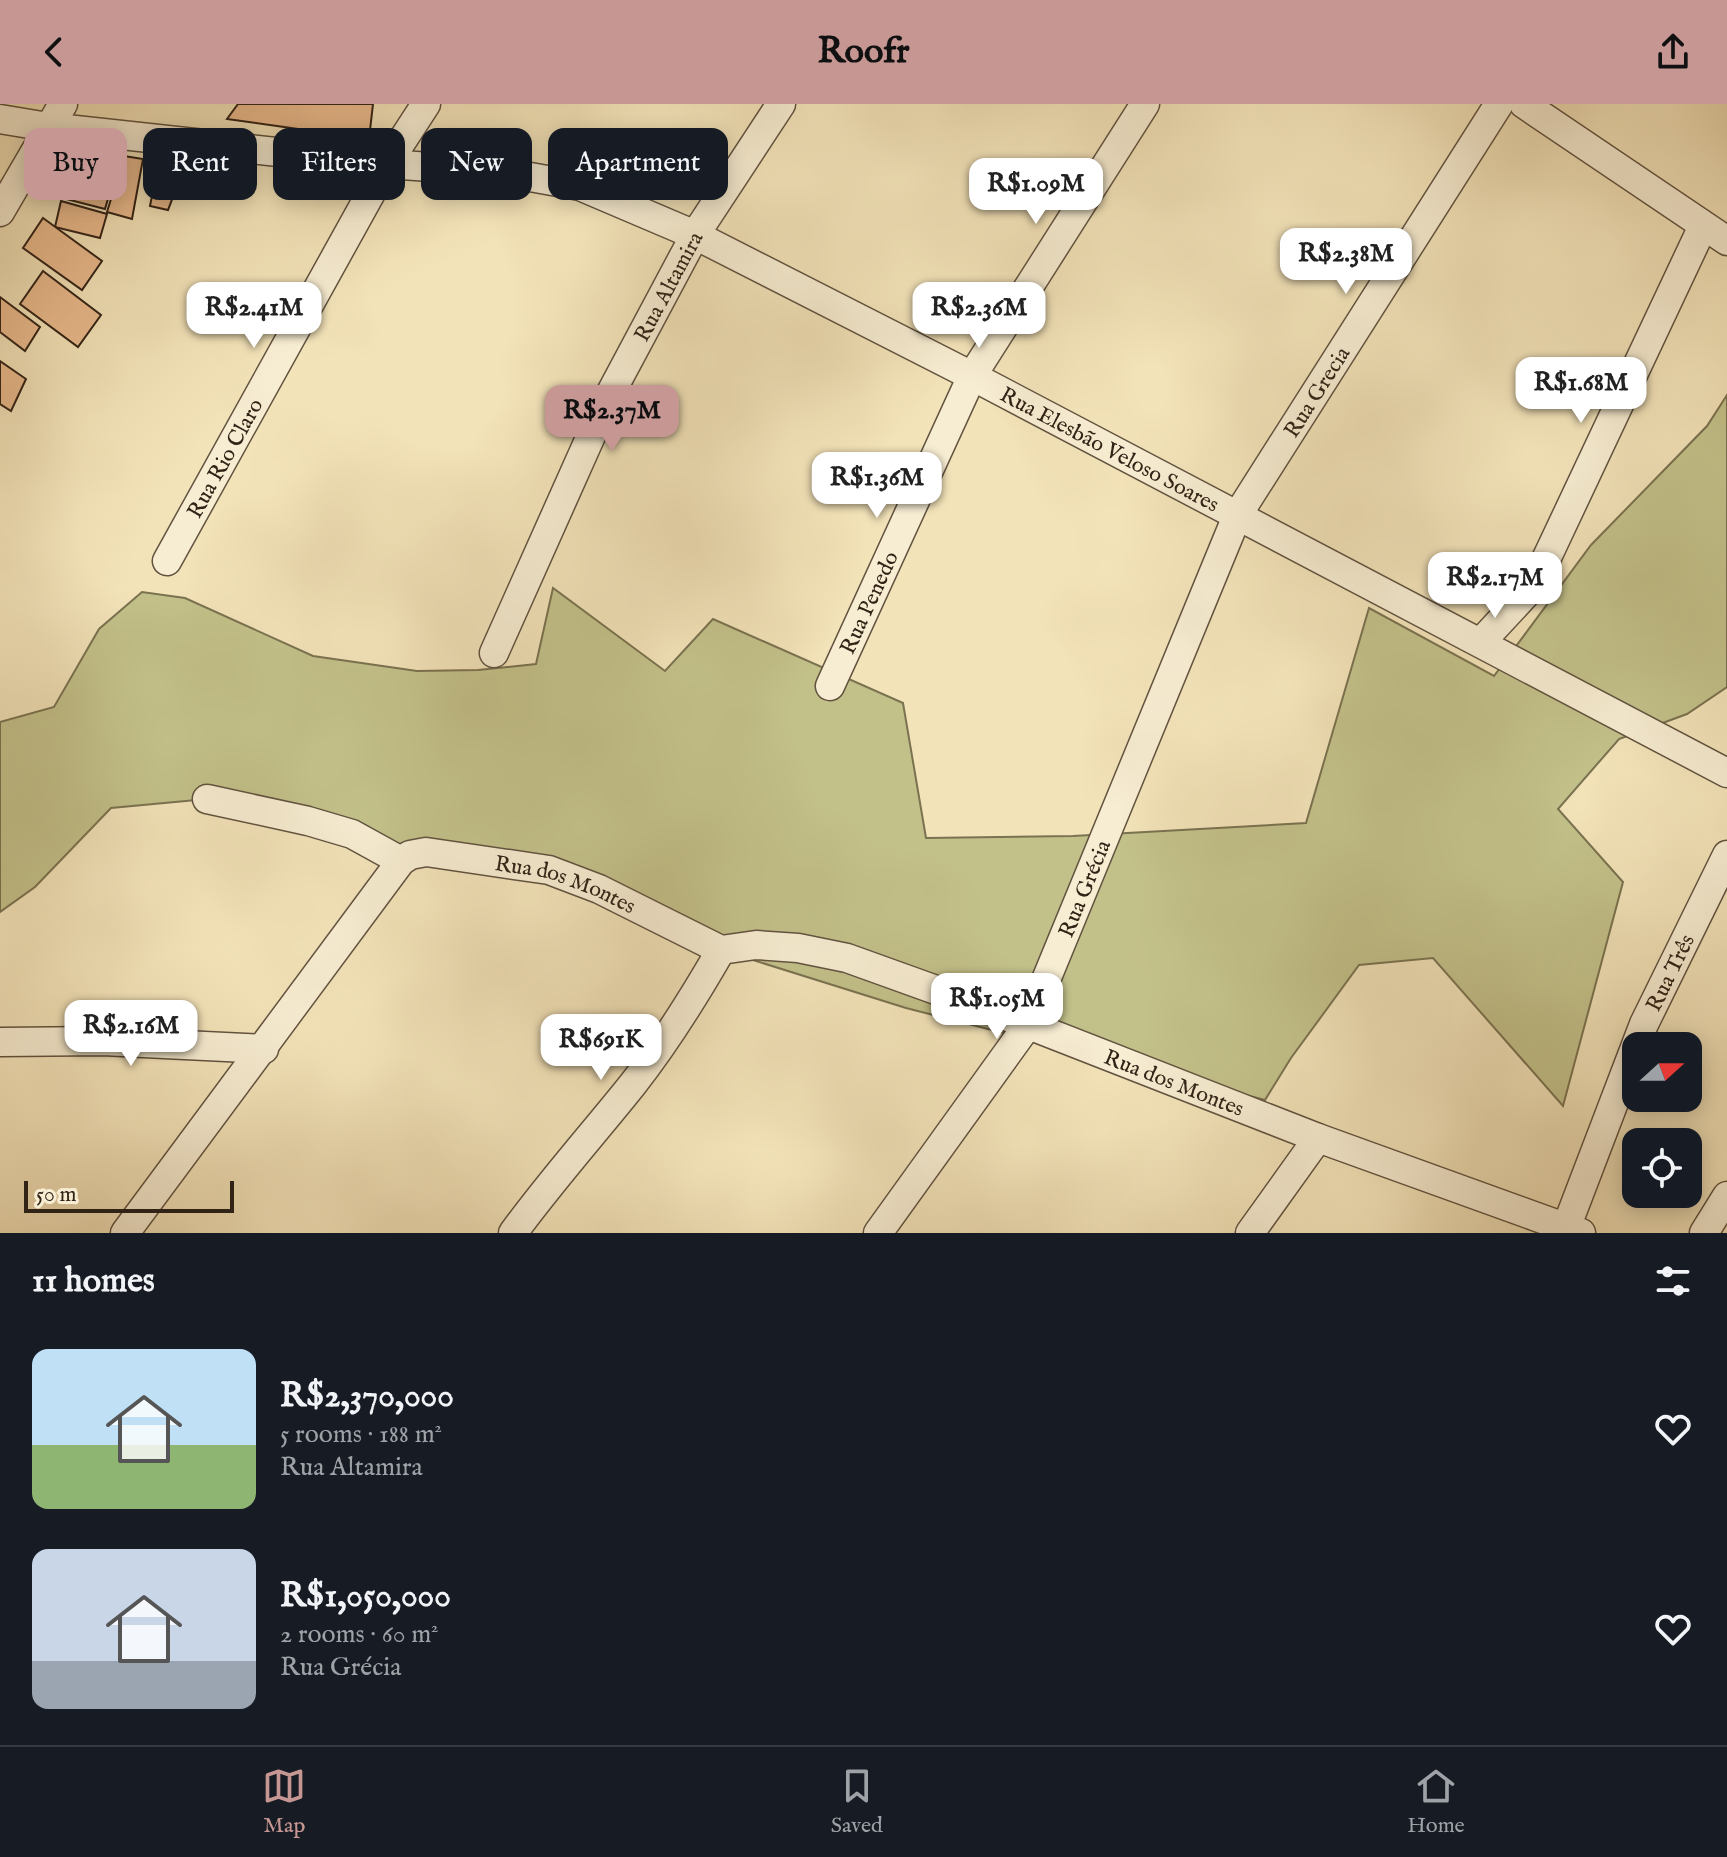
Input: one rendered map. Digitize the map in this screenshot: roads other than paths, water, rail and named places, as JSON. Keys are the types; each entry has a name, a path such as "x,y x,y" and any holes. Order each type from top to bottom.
{"street":[{"name":"Rua Rio Claro","path":"405,136 426,104"},
{"name":"Rua Altamira","path":"494,653 607,400 695,235 781,104"},
{"name":"Rua Penedo","path":"830,686 972,376 1145,104"},
{"name":"Rua Grecia","path":"1237,516 1499,104"},
{"path":"1481,642 1534,585 1715,233 1524,104"},
{"name":"Rua Elesbão Veloso Soares","path":"0,119 56,116 273,147"},
{"path":"0,212 56,116"},
{"name":"Rua Elesbão Veloso Soares","path":"405,165 503,172 580,186 695,235 972,376 1727,773"},
{"name":"Rua Rio Claro","path":"167,561 367,200"},
{"name":"Rua Grécia","path":"878,1233 1027,1026 1237,516"},
{"path":"125,1233 401,861 352,834 207,799"},
{"name":"Rua dos Montes","path":"401,861 410,855 426,852 549,870 599,889 721,950 756,945 798,948 847,958 975,1004 1318,1138 1574,1230"},
{"name":"Rua Três","path":"1574,1230 1644,1024 1727,855"},
{"path":"513,1233 546,1188 634,1083 693,998 721,950"},
{"path":"0,1042 103,1041 264,1049"},
{"path":"1250,1233 1318,1138"},
{"path":"1704,1233 1727,1196"}]}
